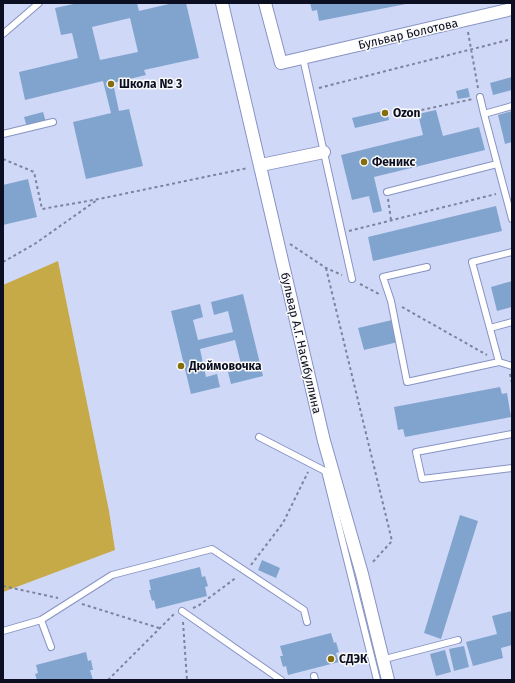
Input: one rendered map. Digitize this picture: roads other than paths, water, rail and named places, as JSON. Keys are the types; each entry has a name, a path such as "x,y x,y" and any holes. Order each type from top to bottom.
{"street":[{"name":"бульвар А.Г. Насибуллина","path":"222,3 324,441 362,574 388,680"},
{"name":"Бульвар Болотова","path":"265,3 281,63 512,9"},
{"path":"260,165 324,152"}],"lane":[{"path":"3,34 39,3"},
{"path":"303,58 352,279"},
{"path":"480,97 512,219"},
{"path":"484,114 512,106"},
{"path":"3,134 53,122"},
{"path":"387,192 498,164"},
{"path":"499,362 472,262 512,252"},
{"path":"427,267 383,277 391,301 407,382 499,362 512,366"},
{"path":"490,328 512,322"},
{"path":"512,434 416,452 422,479 512,468"},
{"path":"259,437 325,471 377,680"},
{"path":"3,631 42,620 112,575 212,549 304,610 307,622"},
{"path":"182,611 281,680"},
{"path":"42,620 51,647"},
{"path":"373,662 458,640"}],"place":[{"name":"Школа № 3","path":"111,84"},
{"name":"Ozon","path":"385,113"},
{"name":"Феникс","path":"364,162"},
{"name":"Дюймовочка","path":"181,366"},
{"name":"СДЭК","path":"331,659"}]}
